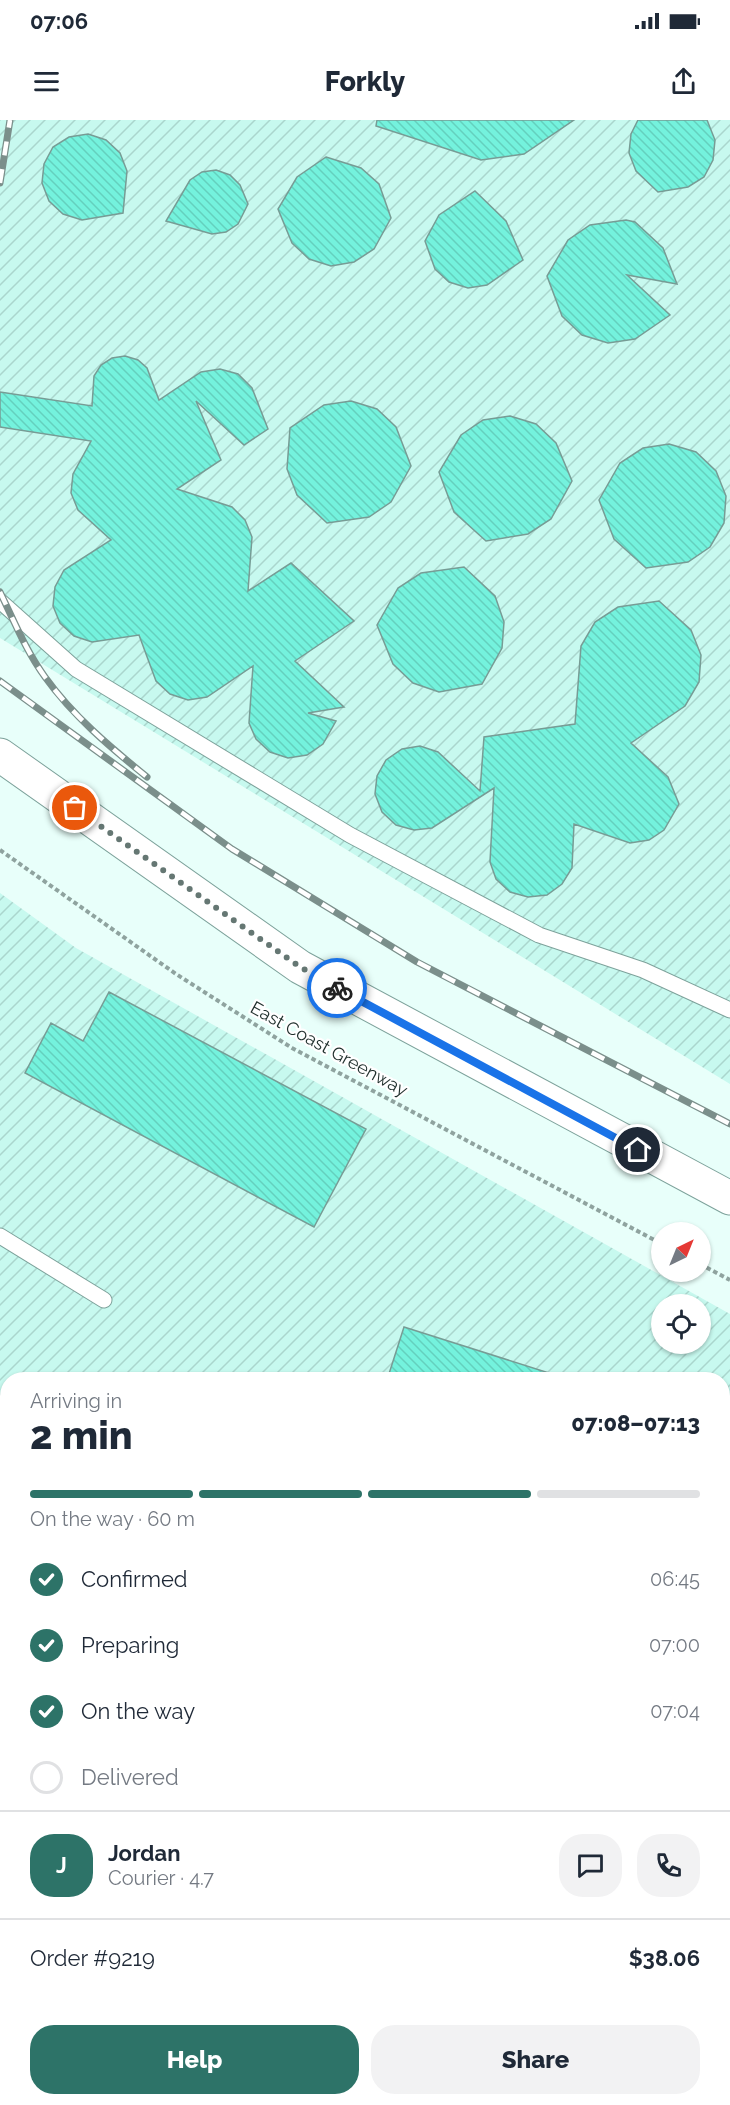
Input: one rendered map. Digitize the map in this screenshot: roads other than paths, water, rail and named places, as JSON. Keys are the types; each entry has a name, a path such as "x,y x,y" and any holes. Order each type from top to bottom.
{"street":[{"path":"0,755 300,967 730,1198"}],"lane":[{"path":"0,601 76,669 350,835 538,935 644,970 730,1010"},
{"path":"0,1236 104,1300"}],"railway":[{"path":"0,183 10,120"},
{"path":"0,592 32,657 56,691 93,730 147,777"},
{"path":"0,681 232,849 417,962 730,1124"}]}
